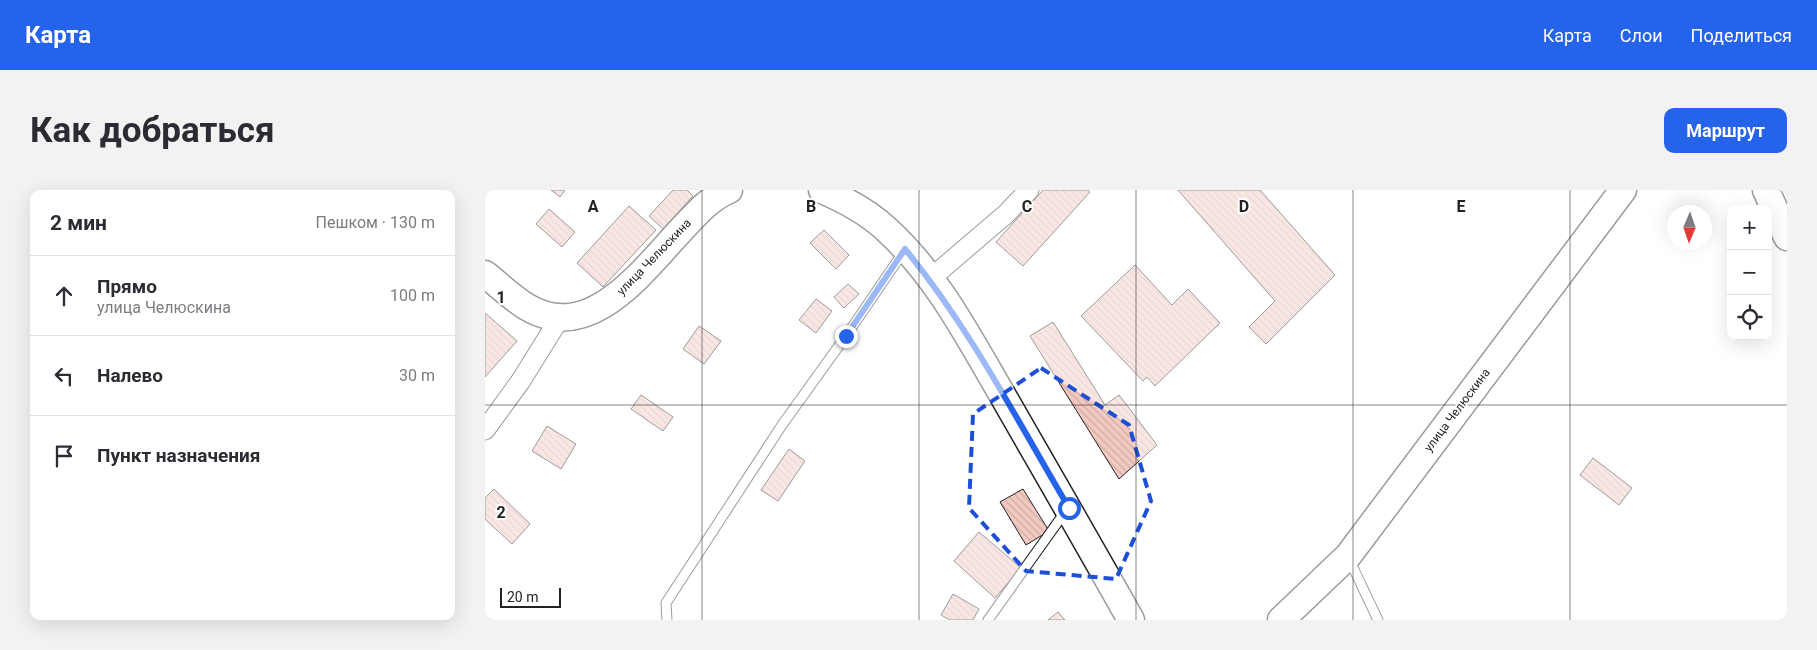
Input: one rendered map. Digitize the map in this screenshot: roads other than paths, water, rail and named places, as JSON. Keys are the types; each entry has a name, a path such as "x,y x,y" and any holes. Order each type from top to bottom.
{"street":[{"name":"улица Челюскина","path":"560,318 580,315 600,308 618,295 705,205 729,190"},
{"path":"822,190 841,198 885,228 930,279 964,329 1069,508 1131,620"},
{"path":"930,279 1006,214 1029,190"},
{"name":"улица Челюскина","path":"1281,620 1347,556 1623,190"},
{"path":"1767,190 1787,237"},
{"path":"485,274 527,307 543,314 560,318 520,382 485,430"}],"lane":[{"path":"667,620 666,603 782,425 905,249"},
{"path":"988,620 1069,508"},
{"path":"1347,556 1378,620"}]}
